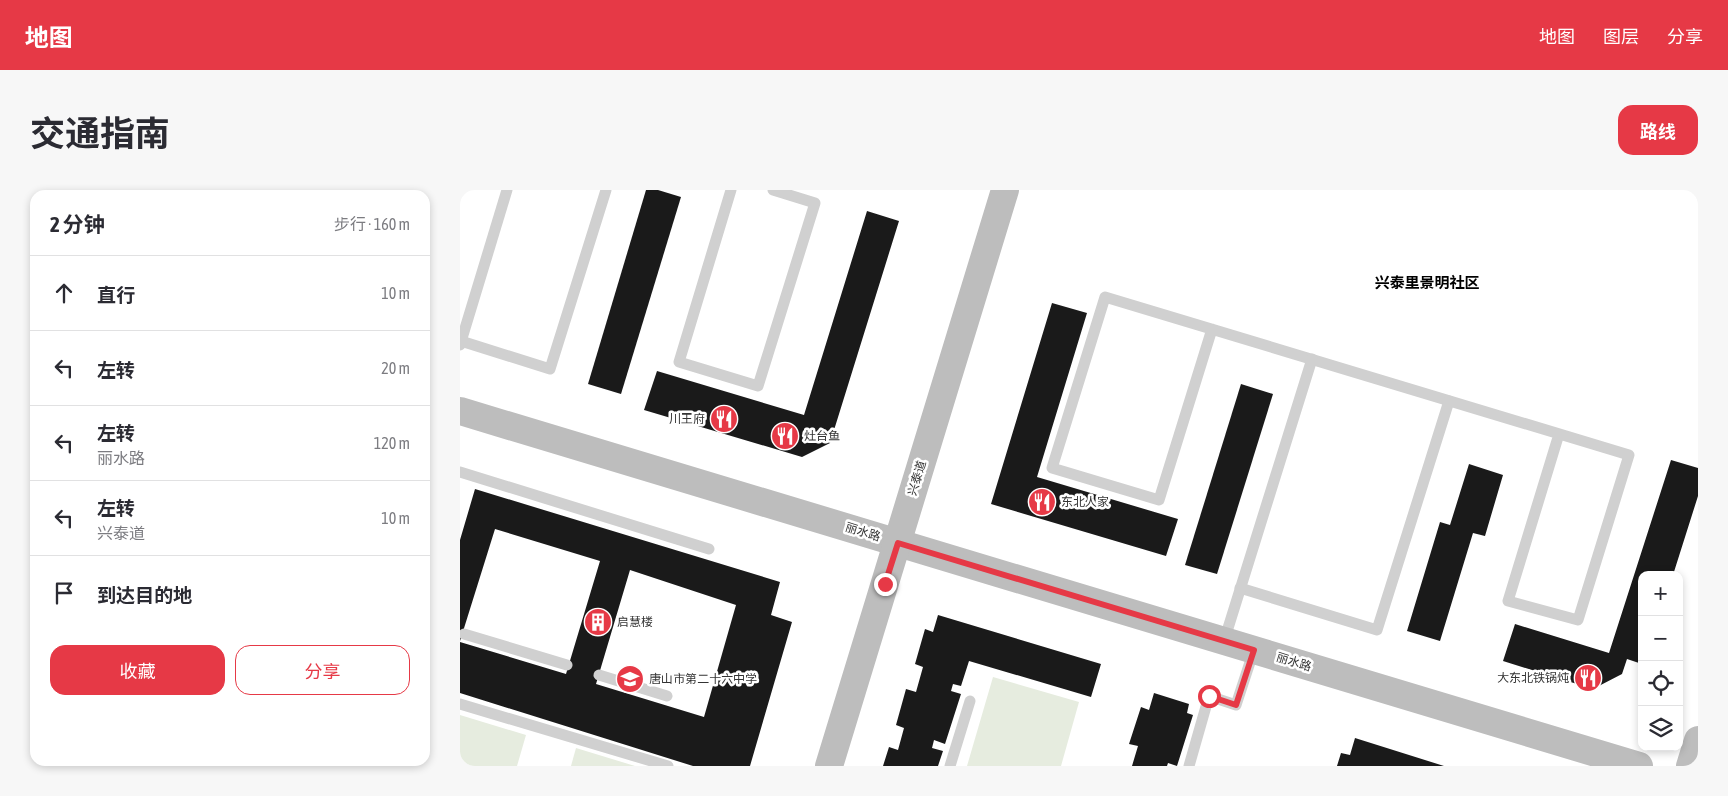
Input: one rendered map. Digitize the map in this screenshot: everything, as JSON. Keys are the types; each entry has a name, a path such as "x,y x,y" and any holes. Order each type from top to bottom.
{"street":[{"name":"兴泰道","path":"829,766 985,190"},
{"name":"兴泰道","path":"812,766 889,540 1004,190"},
{"name":"丽水路","path":"460,411 1639,766"},
{"path":"1690,766 1698,740"}],"lane":[{"path":"507,190 460,343 550,369 606,190"},
{"path":"731,190 679,362 758,386 815,203 772,190"},
{"path":"1212,329 1159,500 1052,468 1105,297 1212,329 1449,400 1629,455 1578,620 1508,601 1559,434"},
{"path":"1224,641 1312,359"},
{"path":"1240,588 1377,630 1449,400"},
{"path":"460,472 709,548"},
{"path":"464,634 567,665"},
{"path":"1189,766 1209,696 1236,705 1254,650"},
{"path":"599,675 667,696"},
{"path":"950,766 970,701"},
{"path":"460,704 668,766"}],"shaded area":[{"path":"993,677 1079,702 1061,766 967,766"},
{"path":"460,715 526,735 517,766 460,766"},
{"path":"576,748 635,766 571,766"}],"building":[{"path":"646,190 658,190 681,197 621,394 588,384"},
{"path":"867,211 899,221 830,443 802,457 644,410 657,371 804,415"},
{"path":"1052,303 1087,313 1037,477 1178,519 1166,556 991,504"},
{"path":"1241,384 1273,394 1217,574 1185,565"},
{"path":"1671,460 1698,468 1698,496 1674,571 1638,571 1638,663 1627,659 1622,674 1593,689 1503,661 1515,624 1609,653"},
{"path":"1469,464 1503,475 1485,536 1473,533 1440,641 1407,631 1440,522 1450,525"},
{"path":"475,489 780,582 771,615 792,622 750,766 693,766 460,693 460,642 566,674 600,561 495,529 460,641 460,540","holes":["630,570 736,605 704,717 596,684"]},
{"path":"938,615 1101,664 1091,697 969,661 961,686 953,684 951,691 961,694 945,744 934,740 932,748 943,751 938,766 883,766 889,747 898,750 904,728 896,725 906,689 916,692 923,667 915,664 925,629 933,632"},
{"path":"1154,693 1189,704 1187,713 1193,715 1177,766 1168,763 1167,766 1132,766 1138,746 1129,744 1141,707 1149,710"},
{"path":"1355,738 1444,766 1337,766 1341,753 1350,755"}],"place":[{"name":"川王府","path":"724,419"},
{"name":"灶台鱼","path":"785,436"},
{"name":"东北人家","path":"1042,502"},
{"name":"启慧楼","path":"598,622"},
{"name":"大东北铁锅炖","path":"1588,678"},
{"name":"唐山市第二十六中学","path":"630,679"}],"district":[{"name":"兴泰里景明社区","path":"1427,283"}],"route":[{"path":"885,584 898,543 1254,650 1236,705 1209,696"}]}
